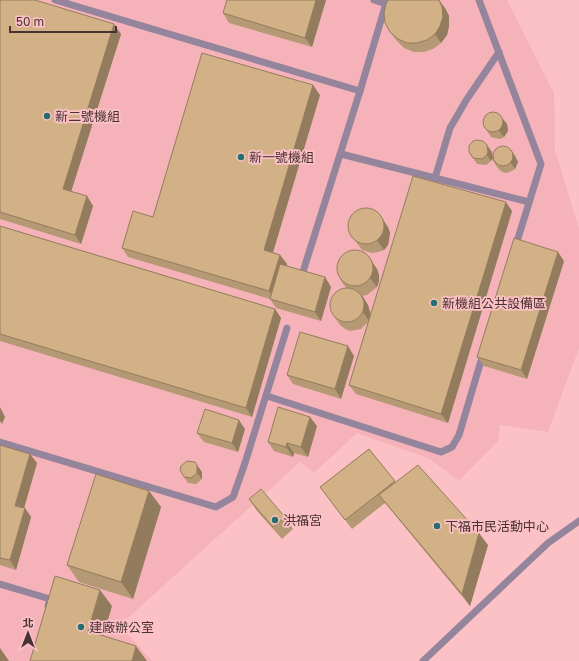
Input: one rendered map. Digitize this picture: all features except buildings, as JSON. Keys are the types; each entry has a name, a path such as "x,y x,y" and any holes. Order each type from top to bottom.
{"lane":[{"path":"55,0 360,91"},
{"path":"301,278 341,154 387,2 374,0"},
{"path":"479,0 541,164 513,254"},
{"path":"435,178 450,128 467,99 499,52"},
{"path":"341,154 529,202"},
{"path":"0,442 216,506 233,497 267,396 287,328"},
{"path":"267,396 441,452 452,447 459,435 486,344"},
{"path":"423,661 548,543 579,521"},
{"path":"0,584 50,599 46,613"}],"shaded area":[{"path":"0,0 507,0 554,93 555,150 579,229 579,348 548,432 500,425 498,441 459,481 430,459 357,433 314,473 300,462 120,625 152,661 0,661"}],"place":[{"name":"新二號機組","path":"47,116"},
{"name":"新一號機組","path":"241,157"},
{"name":"新機組公共設備區","path":"434,303"},
{"name":"洪福宮","path":"275,520"},
{"name":"下福市民活動中心","path":"437,526"},
{"name":"建廠辦公室","path":"81,627"}]}
